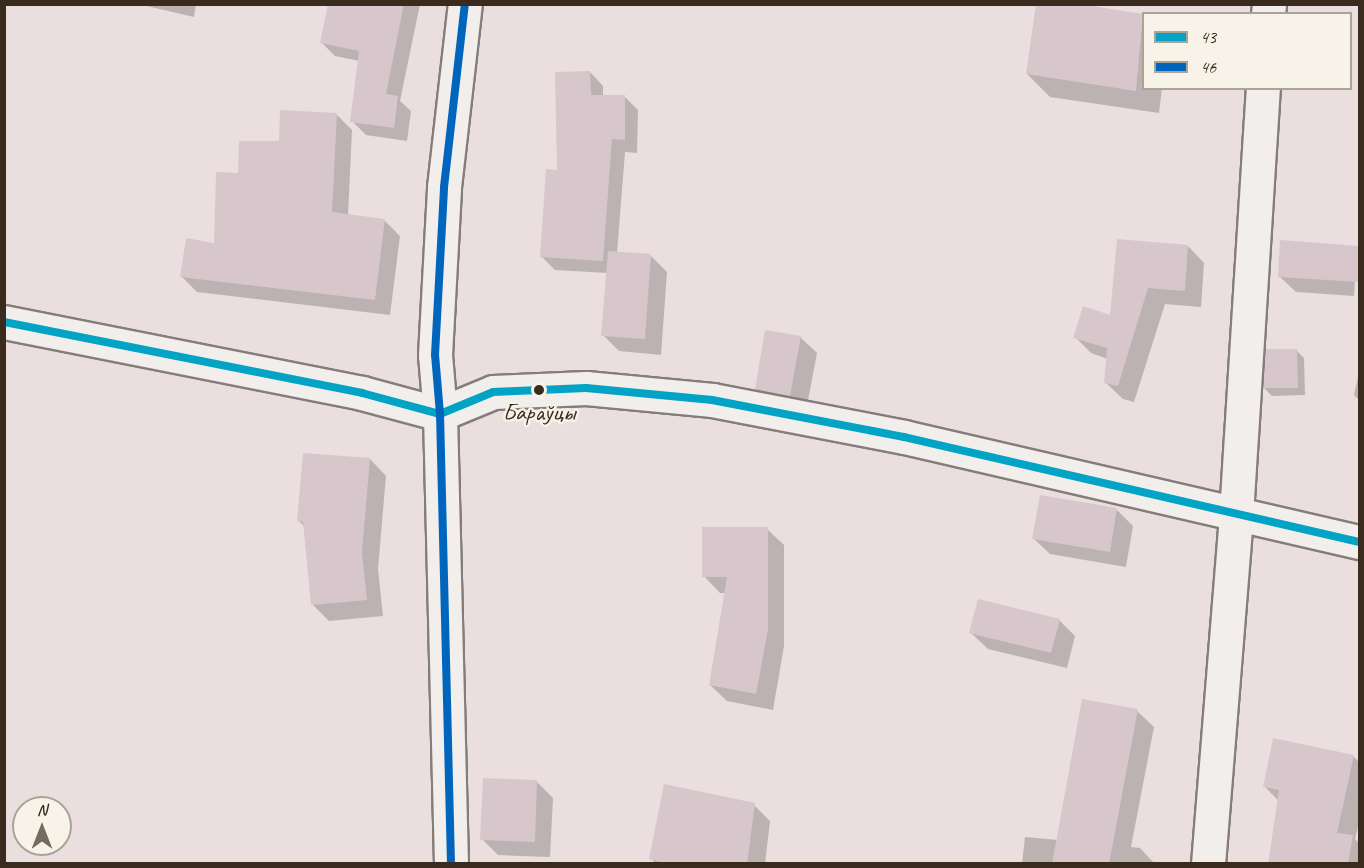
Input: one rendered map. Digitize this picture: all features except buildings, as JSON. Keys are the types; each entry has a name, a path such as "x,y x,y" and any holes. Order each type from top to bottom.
{"street":[{"path":"451,864 440,414 435,355 444,187 465,4"},
{"path":"1208,864 1236,515 1263,90"},
{"path":"4,322 362,393 440,414 493,392 586,388 712,400 904,437 1359,542"}],"transit line":[{"name":"46","path":"451,864 440,414 435,355 444,187 465,4"},
{"name":"43","path":"4,322 362,393 440,414 493,392 586,388 712,400 904,437 1360,542"}],"place":[{"name":"Бараўцы","path":"539,390"}]}
